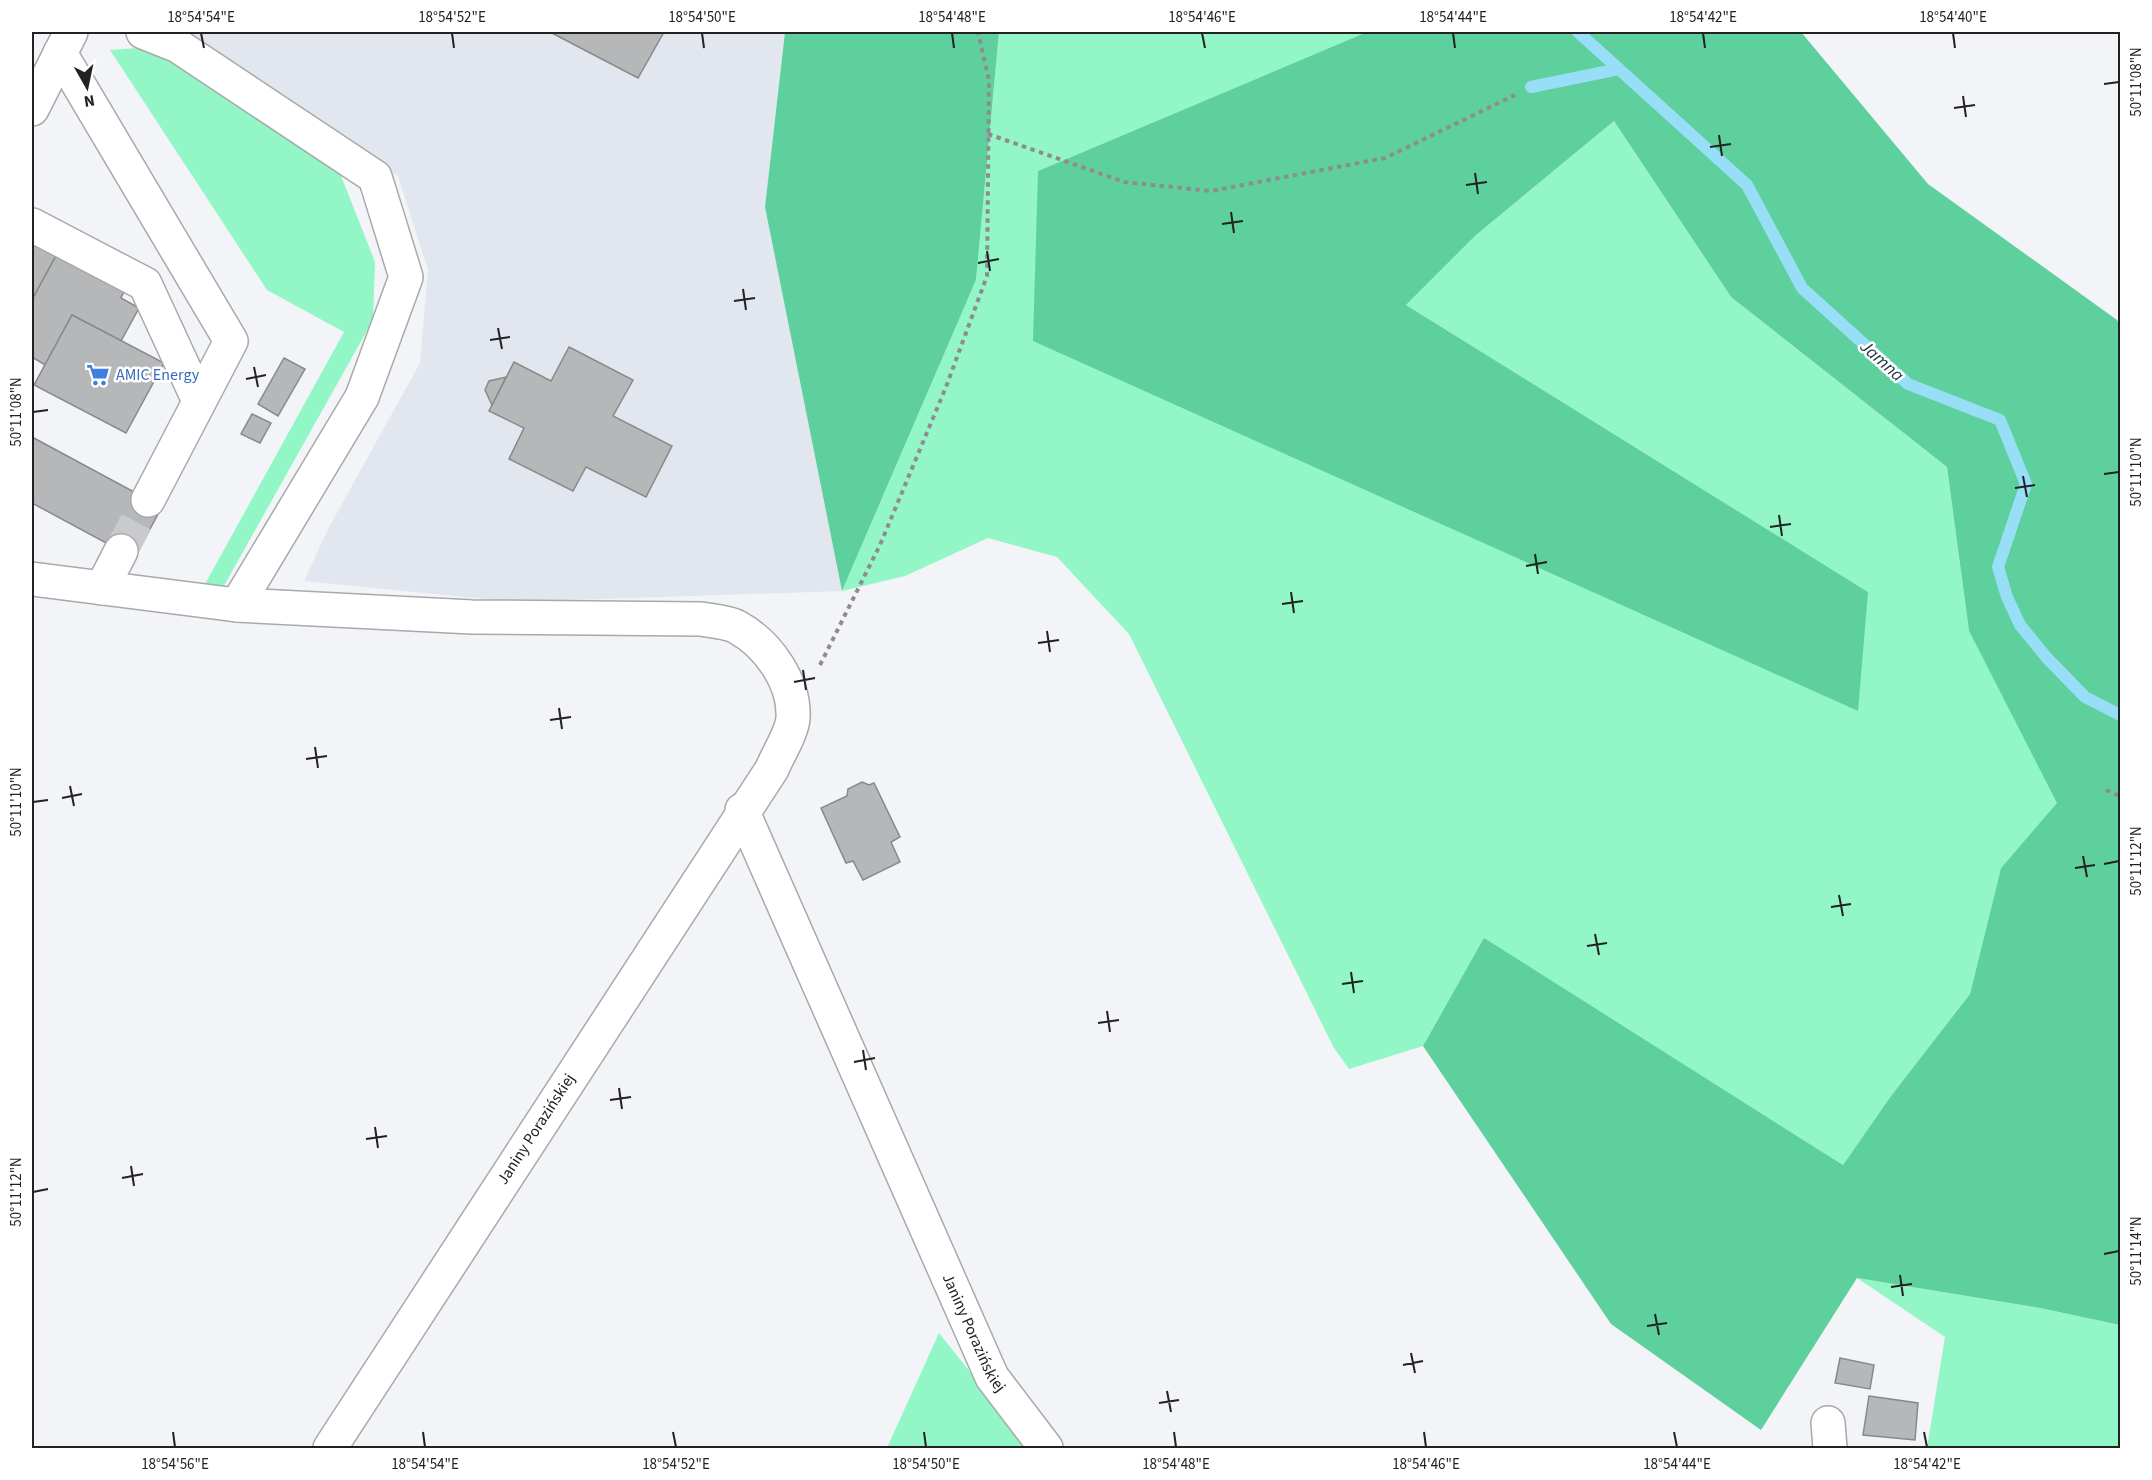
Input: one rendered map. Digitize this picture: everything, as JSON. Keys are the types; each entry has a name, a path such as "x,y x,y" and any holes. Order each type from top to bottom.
{"street":[{"path":"32,579 237,605 362,397 406,277 375,177 178,46 143,32"},
{"path":"32,109 65,42"},
{"path":"65,42 231,341 148,500"},
{"path":"32,225 145,284 200,401"},
{"path":"102,588 121,551"},
{"name":"Janiny Porazińskiej","path":"237,605 472,617 701,619 736,626 762,645 782,673 791,699 793,720 772,769 742,810 330,1449"},
{"name":"Janiny Porazińskiej","path":"742,810 992,1377 1046,1449"}],"path":[{"path":"819,668 880,545 946,387 987,276 988,80 978,32"},
{"path":"988,134 1124,182 1211,191 1385,158 1515,94"},
{"path":"2106,790 2121,796"}],"shaded area":[{"path":"189,32 785,32 765,207 842,591 514,602 304,581 328,529 420,363 428,270 398,176"}],"green space":[{"path":"785,32 999,32 976,280 842,591 765,207"},
{"path":"999,32 1367,32 1038,171 1868,592 1406,305 1476,235 1614,121 1731,297 1947,467 1969,631 2058,803 2001,868 1970,994 1891,1096 1843,1165 1484,939 1423,1046 1349,1069 1334,1048 1129,634 1057,557 988,538 905,576 842,591 976,280"},
{"path":"1367,32 1801,32 1928,184 2117,320 2120,326 2120,1325 2040,1308 1857,1278 1761,1430 1611,1324 1423,1046 1484,938 1843,1165 1891,1096 1970,994 2001,868 2057,803 1969,631 1947,467 1731,297 1614,121 1476,235 1406,305 1868,592 1858,711 1033,341 1038,171"},
{"path":"153,47 336,163 375,262 373,320 221,591 204,586 344,332 267,290 110,50"},
{"path":"1857,1278 2040,1308 2120,1325 2120,1448 1927,1448 1945,1337"},
{"path":"939,1333 1031,1448 887,1448"}],"building":[{"path":"550,32 664,32 638,78"},
{"path":"32,240 57,254 32,300"},
{"path":"57,254 126,287 121,298 139,308 121,341 72,315 45,365 32,357 32,300"},
{"name":"AMIC Energy","path":"72,315 164,363 126,433 34,385"},
{"path":"569,347 633,380 613,416 672,446 646,497 586,467 573,491 509,459 524,428 489,411 514,362 551,381"},
{"path":"284,358 305,369 278,416 258,404"},
{"path":"506,377 492,405 485,390 489,381"},
{"path":"252,414 271,423 260,443 241,434"},
{"path":"32,437 162,507 134,558 32,503"},
{"path":"862,782 869,785 874,783 900,837 891,842 900,862 863,880 853,861 846,863 821,808 847,796 848,789"},
{"path":"1840,1358 1874,1365 1870,1389 1835,1383"},
{"path":"1869,1396 1918,1403 1915,1440 1863,1435"}],"waterway":[{"name":"Jamna","path":"1578,32 1747,185 1802,288 1908,384 2000,420 2026,484 1998,567 2007,597 2020,625 2047,658 2085,697 2120,715"},
{"path":"1531,87 1619,69"}],"tunnel":[{"path":"121,551 148,500"}],"place":[{"name":"AMIC Energy","path":"98,375"}]}
